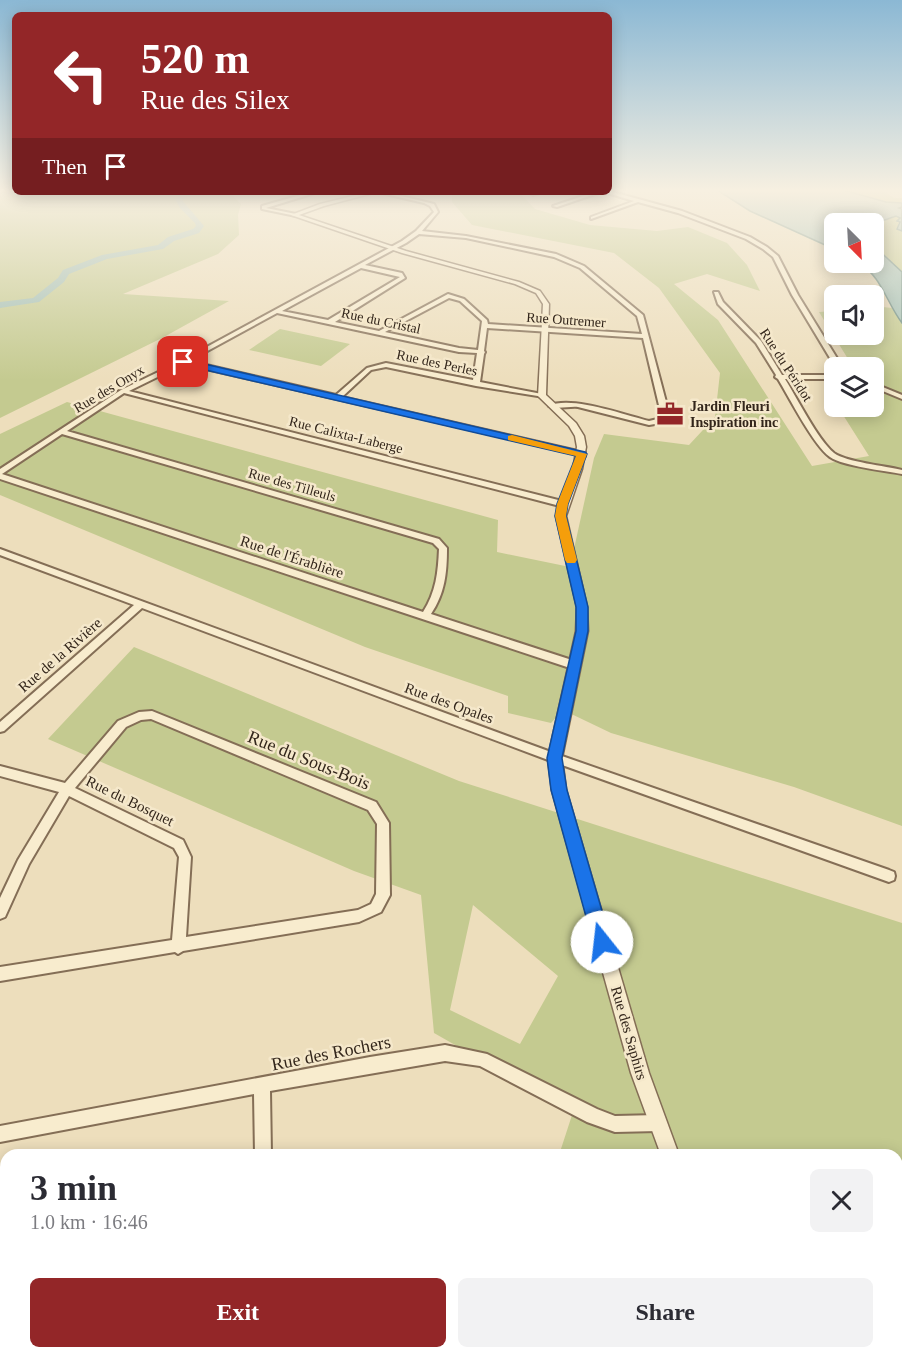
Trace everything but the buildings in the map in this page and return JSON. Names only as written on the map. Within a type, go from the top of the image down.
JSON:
[{"type":"street","name":"Rue des Onyx","points":[[0,474],[123,392],[383,253]]},
{"type":"street","points":[[183,362],[582,454],[584,448],[572,423],[542,396],[546,304],[538,292],[530,287],[412,253]]},
{"type":"street","points":[[537,253],[574,262],[640,315],[666,417],[664,420],[649,423],[578,405],[553,406]]},
{"type":"street","points":[[772,253],[833,357]]},
{"type":"street","points":[[330,322],[404,277],[400,274],[361,266]]},
{"type":"street","name":"Rue du Péridot","points":[[716,292],[720,303],[759,342],[778,377],[818,439],[832,455],[844,460],[902,472]]},
{"type":"street","points":[[380,333],[448,296],[462,300],[482,316],[486,326],[476,384]]},
{"type":"street","name":"Rue du Cristal","points":[[276,311],[459,350],[482,352]]},
{"type":"street","name":"Rue Outremer","points":[[486,326],[645,336]]},
{"type":"street","name":"Rue des Perles","points":[[338,397],[369,369],[379,365],[542,396]]},
{"type":"street","points":[[778,377],[824,377]]},
{"type":"street","points":[[884,390],[902,397]]},
{"type":"street","name":"Rue Calixta-Laberge","points":[[123,392],[563,504]]},
{"type":"street","name":"Rue des Tilleuls","points":[[62,432],[436,541],[443,548],[438,598],[424,616]]},
{"type":"street","name":"Rue des Saphirs","points":[[582,454],[563,504],[561,516],[582,607],[582,631],[555,758],[562,801],[640,1073],[668,1149]]},
{"type":"street","name":"Rue de l'Érablière","points":[[0,474],[574,665]]},
{"type":"street","name":"Rue des Opales","points":[[0,552],[555,758],[889,876]]},
{"type":"street","name":"Rue de la Rivière","points":[[0,728],[140,605]]},
{"type":"street","name":"Rue du Sous-Bois","points":[[0,913],[24,860],[67,789],[122,724],[139,716],[152,715],[372,806],[383,823],[383,895],[376,908],[359,915],[178,947],[0,974]]},
{"type":"street","name":"Rue du Bosquet","points":[[0,771],[67,789],[179,844],[185,857],[178,947]]},
{"type":"street","name":"Rue des Rochers","points":[[0,1134],[445,1053],[482,1059],[593,1116],[615,1124],[658,1124]]},
{"type":"street","points":[[262,1085],[263,1149]]},
{"type":"green space","points":[[0,253],[219,253],[123,294],[229,301],[162,338],[0,418]]},
{"type":"green space","points":[[615,253],[736,253],[747,265],[760,291],[707,274],[674,284],[718,320],[812,466],[869,456],[844,417],[884,417],[884,357],[847,357],[839,345],[884,345],[884,307],[892,308],[902,323],[902,826],[794,787],[611,733],[563,710],[551,723],[508,713],[508,696],[365,647],[0,495],[0,434],[67,402],[498,520],[497,552],[570,567],[594,458],[604,434],[689,445],[715,417],[720,373],[659,288]]},
{"type":"green space","points":[[884,253],[902,253],[902,272]]},
{"type":"green space","points":[[280,329],[350,344],[321,366],[249,350]]},
{"type":"green space","points":[[134,647],[459,781],[902,923],[902,1149],[561,1149],[573,1112],[434,1033],[421,895],[354,871],[48,739]],"holes":[[[473,905],[558,976],[520,1044],[450,1010]]]},
{"type":"water","points":[[884,255],[902,272],[902,323],[884,293],[884,285],[879,285],[871,273],[884,273]]},
{"type":"waterway","points":[[0,305],[36,300],[61,280],[66,272],[105,257],[125,253]]},
{"type":"slow traffic","points":[[512,438],[582,454],[563,504],[561,516],[571,560]]},
{"type":"place","name":"Jardin Fleuri Inspiration inc","points":[[670,414]]},
{"type":"route","points":[[183,362],[582,454],[563,504],[561,516],[582,607],[582,631],[564,706],[555,758],[559,790],[602,942]]}]
